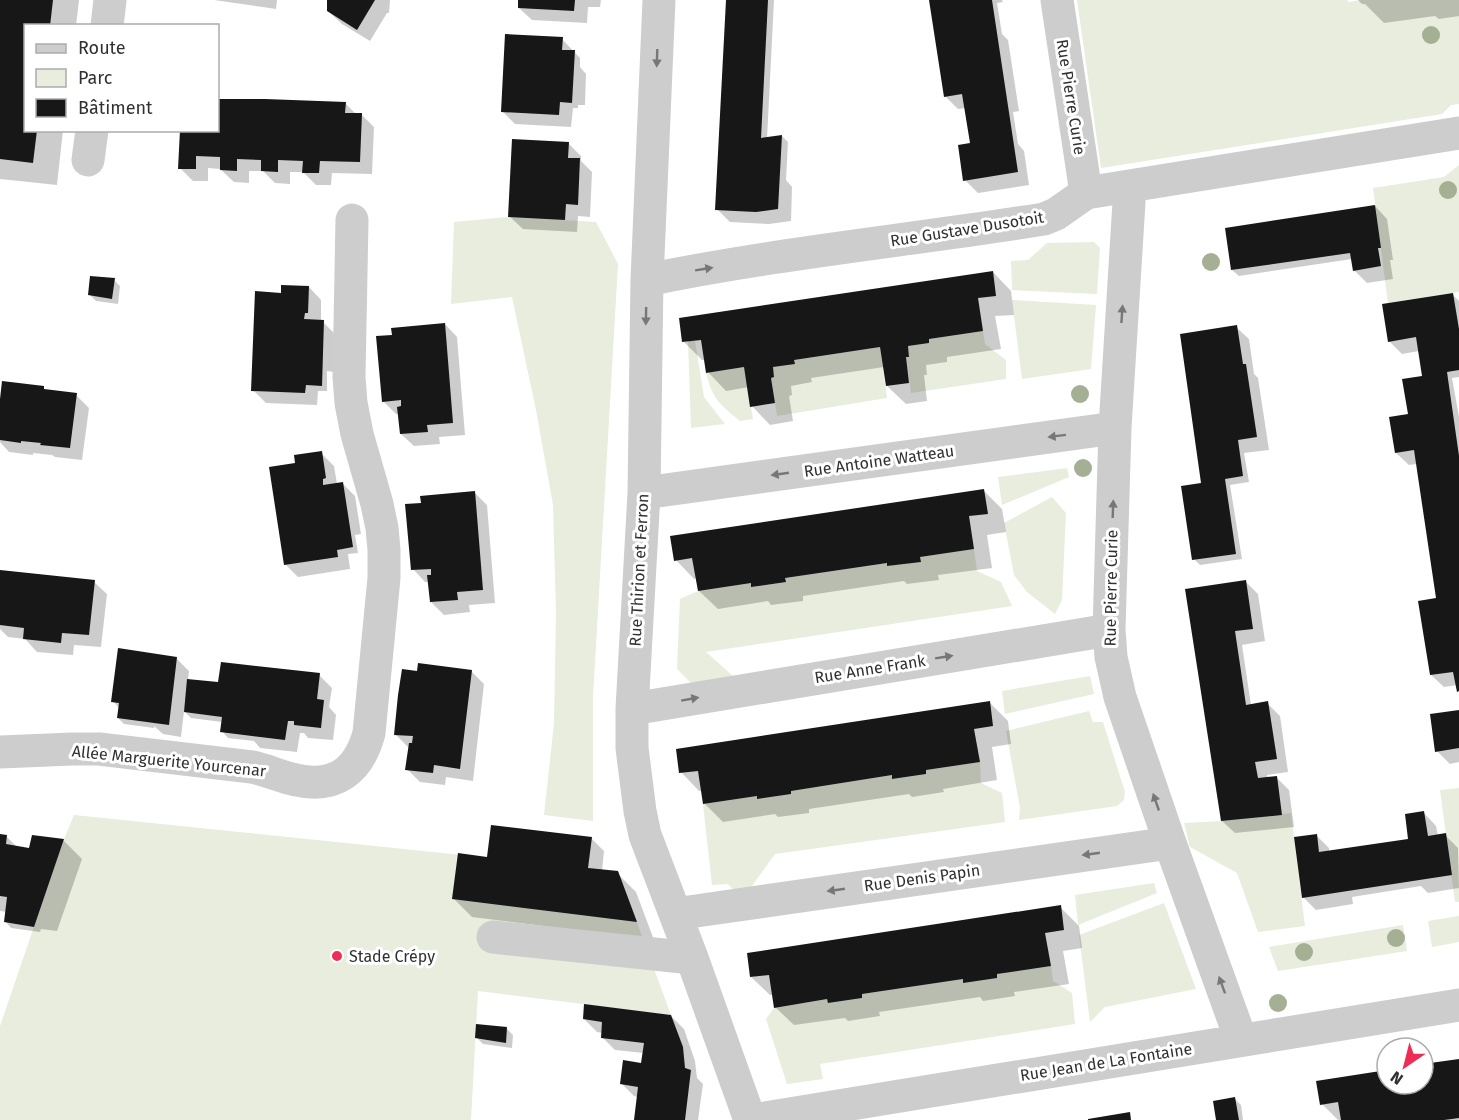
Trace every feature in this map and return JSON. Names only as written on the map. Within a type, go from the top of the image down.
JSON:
[{"type":"street","points":[[107,24],[110,0]]},
{"type":"street","name":"Rue Thirion et Ferron","points":[[659,0],[647,280],[644,493],[632,709],[632,748],[645,835],[751,1120]]},
{"type":"street","name":"Rue Pierre Curie","points":[[1057,0],[1086,193]]},
{"type":"street","name":"Rue Gustave Dusotoit","points":[[647,280],[757,260],[1044,219],[1056,214],[1086,193],[1459,133]]},
{"type":"street","name":"Rue Pierre Curie","points":[[1130,186],[1115,428],[1109,630],[1111,657],[1120,697],[1170,843],[1242,1040]]},
{"type":"street","name":"Allée Marguerite Yourcenar","points":[[0,752],[55,749],[99,750],[252,766],[310,782],[334,779],[356,763],[369,733],[384,578],[384,550],[377,504],[351,404],[349,377],[352,220]]},
{"type":"street","name":"Rue Antoine Watteau","points":[[644,493],[1115,428]]},
{"type":"street","name":"Rue Anne Frank","points":[[632,709],[1109,630]]},
{"type":"street","name":"Rue Denis Papin","points":[[675,914],[1170,843]]},
{"type":"street","points":[[493,937],[692,958]]},
{"type":"street","name":"Rue Jean de La Fontaine","points":[[751,1120],[1459,1005]]},
{"type":"green space","points":[[1077,0],[1347,0],[1349,2],[1459,0],[1459,104],[1451,105],[1442,114],[1101,168]]},
{"type":"green space","points":[[1459,165],[1459,292],[1388,303],[1373,188],[1444,177]]},
{"type":"green space","points":[[508,217],[596,222],[618,264],[593,697],[593,821],[544,815],[554,723],[556,613],[553,505],[512,297],[451,304],[454,222]]},
{"type":"green space","points":[[1094,242],[1100,248],[1097,294],[1012,290],[1011,261],[1028,260],[1047,243]]},
{"type":"green space","points":[[1012,300],[1096,305],[1091,369],[1022,379]]},
{"type":"green space","points":[[983,331],[985,344],[1006,360],[1006,379],[911,393],[906,357],[909,356],[908,346],[929,343],[929,339]]},
{"type":"green space","points":[[688,341],[695,341],[704,397],[725,424],[691,428]]},
{"type":"green space","points":[[880,347],[887,398],[777,416],[771,378],[774,376],[773,367],[794,364],[794,360]]},
{"type":"green space","points":[[744,367],[753,419],[740,421],[718,400],[711,389],[706,373]]},
{"type":"green space","points":[[1067,468],[1069,477],[1002,505],[998,477]]},
{"type":"green space","points":[[1052,497],[1066,513],[1062,600],[1055,614],[1027,592],[1014,575],[1004,523]]},
{"type":"green space","points":[[974,549],[977,571],[1001,582],[1012,606],[706,652],[734,677],[693,685],[677,669],[680,599],[698,591],[751,583],[752,587],[785,582],[785,578],[887,563],[887,566],[920,562],[920,557]]},
{"type":"green space","points":[[1090,676],[1094,694],[1005,714],[1002,691]]},
{"type":"green space","points":[[1089,711],[1093,722],[1103,722],[1125,792],[1124,800],[1117,806],[1019,820],[1020,808],[1006,731]]},
{"type":"green space","points":[[980,762],[981,783],[1002,793],[1005,822],[775,854],[749,890],[735,892],[728,884],[712,885],[703,804],[757,796],[758,799],[791,794],[791,791],[892,775],[893,779],[926,774],[926,770]]},
{"type":"green space","points":[[1459,788],[1459,902],[1455,902],[1440,790]]},
{"type":"green space","points":[[1291,813],[1305,926],[1258,932],[1237,873],[1190,847],[1184,823]]},
{"type":"green space","name":"Stade Crépy","points":[[74,815],[618,871],[671,1015],[478,991],[471,1120],[0,1120],[0,1026]]},
{"type":"green space","points":[[1154,883],[1157,893],[1078,925],[1075,895]]},
{"type":"green space","points":[[1164,903],[1196,989],[1105,1007],[1090,1022],[1079,935]]},
{"type":"green space","points":[[1459,916],[1459,942],[1432,947],[1428,921]]},
{"type":"green space","points":[[1403,925],[1407,951],[1278,971],[1269,947]]},
{"type":"green space","points":[[1051,966],[1053,981],[1072,993],[1075,1024],[820,1064],[823,1079],[787,1084],[766,1019],[774,1008],[827,999],[829,1003],[862,998],[862,994],[963,979],[963,982],[997,978],[997,974]]},
{"type":"building","points":[[0,0],[53,0],[50,24],[24,24],[24,132],[37,132],[33,163],[0,159]]},
{"type":"building","points":[[327,0],[375,0],[357,30],[327,11]]},
{"type":"building","points":[[518,0],[575,0],[574,11],[518,8]]},
{"type":"building","points":[[726,0],[768,0],[761,138],[782,135],[778,209],[756,212],[715,210]]},
{"type":"building","points":[[929,0],[992,0],[1018,172],[963,181],[958,145],[970,143],[962,94],[944,97]]},
{"type":"building","points":[[505,34],[563,37],[562,50],[575,50],[572,103],[560,102],[559,115],[501,112]]},
{"type":"building","points":[[219,99],[346,102],[345,113],[362,113],[360,162],[320,161],[319,173],[302,173],[303,161],[278,160],[278,172],[261,171],[261,160],[237,159],[237,171],[220,170],[220,157],[196,156],[196,169],[178,169],[180,132],[219,132]]},
{"type":"building","points":[[512,139],[569,142],[568,158],[580,158],[578,205],[566,204],[565,220],[508,217]]},
{"type":"building","points":[[1375,205],[1381,266],[1353,271],[1350,253],[1231,270],[1225,228]]},
{"type":"building","points":[[993,271],[996,296],[978,298],[983,331],[929,339],[929,343],[908,346],[909,357],[906,357],[909,383],[886,386],[880,347],[794,360],[795,364],[773,367],[774,377],[771,378],[775,403],[750,407],[744,367],[706,373],[701,340],[682,342],[679,318]]},
{"type":"building","points":[[90,276],[115,278],[112,299],[88,295]]},
{"type":"building","points":[[281,285],[309,286],[308,313],[305,313],[304,319],[324,320],[322,386],[306,385],[305,393],[251,391],[255,291],[281,293]]},
{"type":"building","points":[[1453,293],[1459,329],[1459,370],[1447,372],[1459,456],[1459,691],[1457,692],[1453,672],[1430,675],[1418,601],[1436,598],[1414,450],[1395,453],[1389,417],[1408,414],[1402,379],[1422,376],[1416,337],[1388,342],[1382,304]]},
{"type":"building","points":[[445,323],[453,423],[427,425],[428,432],[400,434],[397,407],[401,406],[401,400],[382,402],[376,336],[392,335],[391,328]]},
{"type":"building","points":[[1237,325],[1243,364],[1246,364],[1257,437],[1238,440],[1243,476],[1225,479],[1236,554],[1192,560],[1181,486],[1201,483],[1180,334]]},
{"type":"building","points":[[2,381],[77,393],[70,448],[0,440]]},
{"type":"building","points":[[322,451],[326,478],[323,479],[323,485],[343,482],[353,547],[337,550],[338,557],[284,565],[269,467],[295,463],[294,455]]},
{"type":"building","points":[[984,489],[988,514],[969,516],[974,549],[920,557],[921,562],[887,566],[887,563],[785,578],[786,582],[751,587],[751,583],[698,591],[692,558],[674,561],[670,536]]},
{"type":"building","points":[[475,491],[483,590],[457,592],[458,600],[430,602],[427,575],[431,575],[431,569],[411,570],[405,504],[421,503],[420,496]]},
{"type":"building","points":[[0,570],[95,580],[89,635],[62,633],[61,643],[23,639],[24,628],[0,625]]},
{"type":"building","points":[[1246,580],[1253,629],[1235,631],[1246,705],[1268,701],[1277,759],[1255,762],[1258,778],[1277,776],[1282,815],[1221,821],[1185,589]]},
{"type":"building","points":[[118,648],[177,657],[169,725],[117,718],[119,703],[111,702]]},
{"type":"building","points":[[221,662],[320,673],[317,699],[324,700],[321,728],[294,725],[294,721],[288,721],[285,740],[220,732],[222,717],[184,712],[187,679],[218,682]]},
{"type":"building","points":[[418,663],[472,670],[460,769],[434,765],[433,773],[405,770],[409,743],[412,743],[413,736],[394,735],[398,695],[402,669],[417,671]]},
{"type":"building","points":[[990,701],[993,726],[974,729],[980,762],[926,770],[926,774],[892,779],[892,775],[791,791],[791,794],[757,799],[757,796],[703,804],[698,771],[679,773],[676,749]]},
{"type":"building","points":[[1459,710],[1459,748],[1435,752],[1430,714]]},
{"type":"building","points":[[1424,811],[1428,836],[1446,833],[1452,875],[1302,898],[1294,837],[1317,834],[1319,852],[1408,839],[1405,814]]},
{"type":"building","points":[[491,825],[592,837],[588,868],[618,871],[637,922],[452,899],[458,853],[487,857]]},
{"type":"building","points":[[0,834],[7,835],[6,844],[29,848],[32,835],[64,839],[34,927],[4,922],[7,897],[0,896]]},
{"type":"building","points":[[1061,905],[1064,930],[1045,933],[1051,966],[997,974],[997,978],[963,983],[963,979],[862,994],[862,998],[828,1003],[827,999],[774,1008],[769,975],[750,977],[747,953]]},
{"type":"building","points":[[584,1004],[671,1015],[683,1047],[685,1068],[691,1070],[685,1120],[634,1120],[638,1087],[620,1084],[623,1060],[641,1063],[644,1043],[601,1038],[602,1022],[583,1019]]},
{"type":"building","points":[[476,1024],[507,1027],[506,1043],[475,1038]]},
{"type":"building","points":[[1459,1059],[1459,1118],[1341,1120],[1338,1102],[1320,1105],[1316,1081],[1375,1072],[1375,1096],[1435,1096],[1435,1062]]},
{"type":"building","points":[[1235,1097],[1239,1120],[1216,1120],[1213,1101]]},
{"type":"building","points":[[1130,1112],[1131,1120],[1088,1120],[1088,1119]]},
{"type":"place","name":"Stade Crépy","points":[[337,956]]}]
